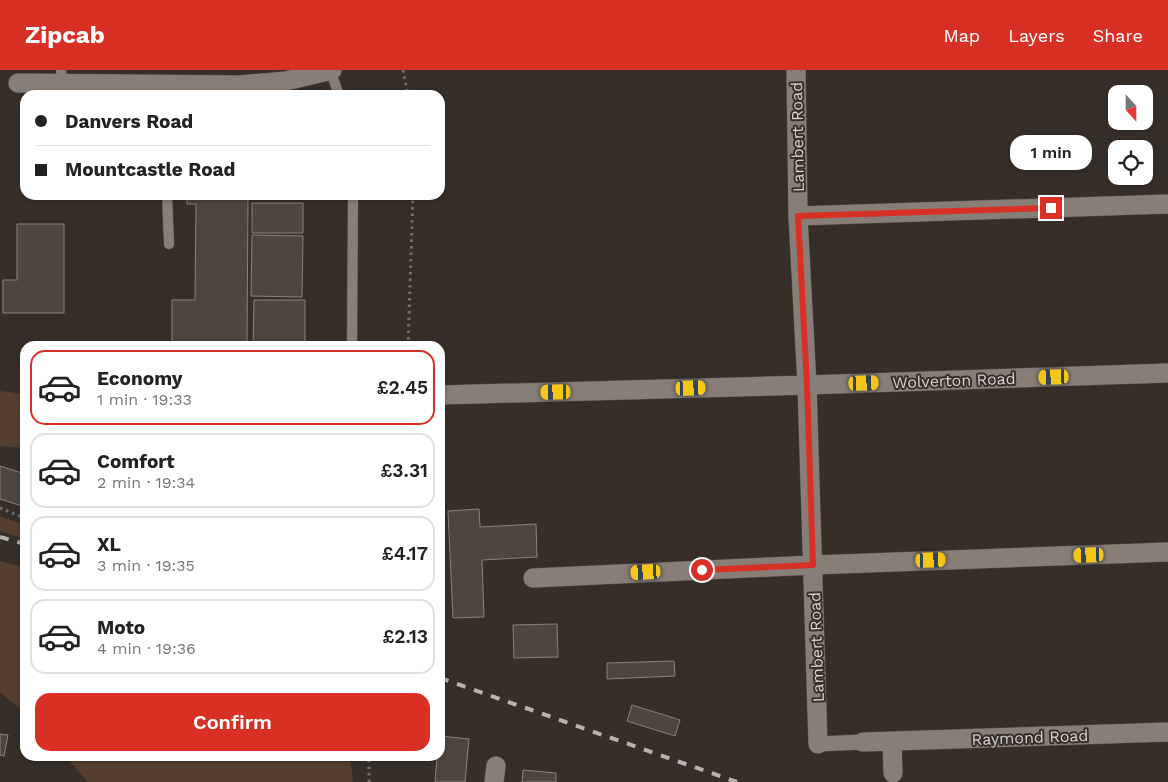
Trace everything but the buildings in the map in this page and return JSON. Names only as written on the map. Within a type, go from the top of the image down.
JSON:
[{"type":"street","points":[[18,83],[62,77],[163,90],[286,81],[331,70]]},
{"type":"street","name":"Lambert Road","points":[[796,70],[798,216],[807,385],[818,744]]},
{"type":"street","points":[[798,216],[1168,204]]},
{"type":"street","name":"Wolverton Road","points":[[445,395],[1168,373]]},
{"type":"street","points":[[533,578],[813,565],[1168,552]]},
{"type":"street","name":"Raymond Road","points":[[818,744],[1168,732]]},
{"type":"street","points":[[892,741],[892,773]]},
{"type":"lane","points":[[331,70],[337,90]]},
{"type":"lane","points":[[167,200],[169,244]]},
{"type":"lane","points":[[352,341],[353,200]]},
{"type":"path","points":[[403,70],[407,90]]},
{"type":"path","points":[[408,341],[412,200]]},
{"type":"path","points":[[0,508],[20,516]]},
{"type":"path","points":[[369,761],[369,782]]},
{"type":"shaded area","points":[[0,391],[20,393],[20,448],[0,446]]},
{"type":"shaded area","points":[[0,516],[20,523],[20,537],[0,531]]},
{"type":"shaded area","points":[[0,561],[20,567],[20,709],[0,692]]},
{"type":"shaded area","points":[[69,761],[351,761],[353,782],[88,782]]},
{"type":"railway","points":[[0,537],[20,543]]},
{"type":"railway","points":[[445,680],[737,782]]},
{"type":"route","points":[[702,570],[813,565],[807,385],[798,216],[1051,208]]}]
